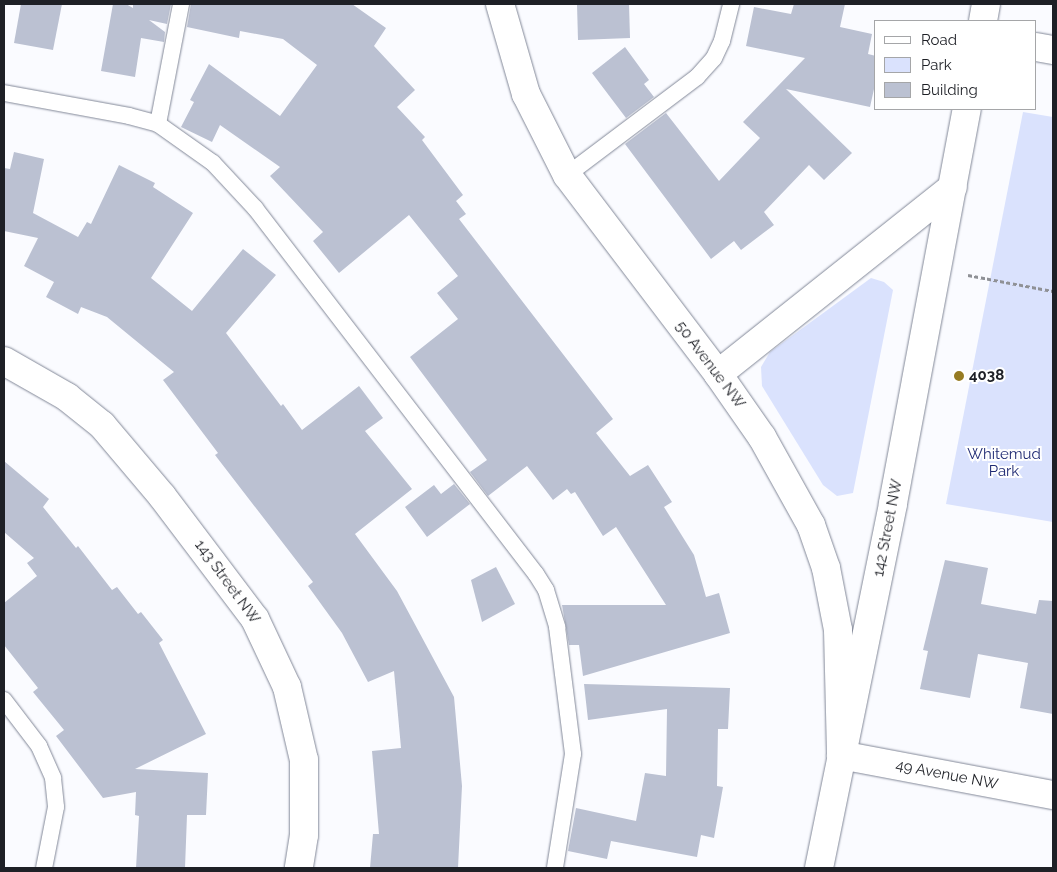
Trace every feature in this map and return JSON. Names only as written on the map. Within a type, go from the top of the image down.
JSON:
[{"type":"street","name":"50 Avenue NW","points":[[500,4],[526,94],[567,175],[718,374],[788,481],[811,525],[826,568],[838,630],[841,755]]},
{"type":"street","points":[[983,20],[986,4]]},
{"type":"street","points":[[1037,47],[1053,50]]},
{"type":"street","name":"142 Street NW","points":[[819,868],[967,110]]},
{"type":"street","points":[[718,374],[953,187]]},
{"type":"street","name":"143 Street NW","points":[[4,361],[67,397],[102,425],[162,496],[234,587],[272,652],[287,687],[304,760],[305,816],[299,868]]},
{"type":"street","name":"49 Avenue NW","points":[[841,755],[1053,795]]},
{"type":"lane","points":[[158,124],[181,4]]},
{"type":"lane","points":[[567,175],[697,77],[714,58],[722,40],[731,4]]},
{"type":"lane","points":[[4,93],[158,124],[189,144],[237,185],[546,590],[561,650],[573,754],[555,868]]},
{"type":"lane","points":[[4,700],[39,746],[53,778],[56,807],[44,868]]},
{"type":"path","points":[[937,270],[1053,291]]},
{"type":"green space","name":"Whitemud Park","points":[[1023,112],[1053,117],[1053,522],[946,504]]},
{"type":"green space","points":[[871,278],[884,282],[893,290],[853,493],[837,496],[823,485],[762,386],[761,367],[770,352]]},
{"type":"building","points":[[21,4],[62,4],[53,50],[14,43]]},
{"type":"building","points":[[113,4],[126,4],[133,8],[133,4],[171,4],[167,24],[149,20],[165,32],[164,42],[141,38],[135,77],[101,71]]},
{"type":"building","points":[[191,4],[352,4],[386,28],[374,46],[415,90],[397,107],[425,137],[422,140],[463,195],[456,201],[466,214],[459,219],[613,419],[596,433],[630,476],[648,465],[672,502],[664,507],[694,555],[706,597],[719,593],[730,633],[583,676],[579,645],[569,645],[562,605],[666,605],[616,527],[603,536],[575,492],[571,494],[567,489],[553,500],[527,466],[488,496],[470,472],[487,460],[410,357],[458,319],[437,293],[458,276],[409,215],[339,273],[313,241],[323,232],[270,176],[280,167],[220,125],[212,142],[181,127],[194,102],[190,100],[209,64],[280,116],[317,65],[283,39],[240,31],[239,38],[187,27]]},
{"type":"building","points":[[577,4],[629,4],[630,38],[578,40]]},
{"type":"building","points":[[794,4],[845,4],[840,27],[872,34],[868,54],[874,56],[874,89],[870,107],[786,89],[852,153],[824,180],[809,165],[764,212],[774,225],[741,250],[734,241],[711,259],[625,144],[666,113],[719,181],[760,138],[743,122],[805,58],[746,46],[754,7],[791,14]]},
{"type":"building","points":[[625,47],[649,80],[644,84],[654,97],[626,118],[592,73]]},
{"type":"building","points":[[14,152],[44,159],[33,213],[78,237],[87,222],[91,224],[119,165],[155,183],[153,187],[193,213],[151,278],[192,311],[243,249],[276,275],[226,333],[281,406],[283,404],[302,430],[359,386],[383,418],[365,431],[412,489],[355,534],[397,591],[454,697],[462,786],[458,868],[370,868],[373,834],[379,834],[372,751],[401,748],[394,671],[368,682],[342,633],[308,586],[313,582],[215,455],[218,453],[163,380],[174,372],[107,317],[81,307],[78,314],[46,297],[54,282],[24,266],[38,238],[4,231],[4,168],[10,169]]},
{"type":"building","points":[[4,461],[49,499],[43,507],[76,548],[78,546],[112,590],[117,587],[138,614],[141,612],[163,640],[159,643],[206,734],[135,769],[208,773],[206,815],[187,815],[185,868],[136,868],[139,816],[135,815],[136,792],[103,798],[56,736],[64,730],[33,692],[38,688],[4,645],[4,603],[37,576],[27,563],[34,558],[4,532]]},
{"type":"building","points":[[454,484],[470,504],[427,537],[405,507],[434,485],[441,494]]},
{"type":"building","points":[[945,560],[988,568],[981,604],[1036,614],[1039,600],[1053,601],[1053,714],[1020,708],[1028,663],[978,654],[970,698],[920,689],[928,651],[923,650]]},
{"type":"building","points":[[496,567],[515,604],[482,622],[471,580]]},
{"type":"building","points":[[584,684],[730,688],[728,729],[718,729],[717,786],[723,787],[714,838],[701,835],[697,857],[611,841],[607,859],[568,851],[576,808],[636,821],[645,773],[666,776],[667,709],[588,720]]},
{"type":"place","name":"4038","points":[[959,376]]}]
